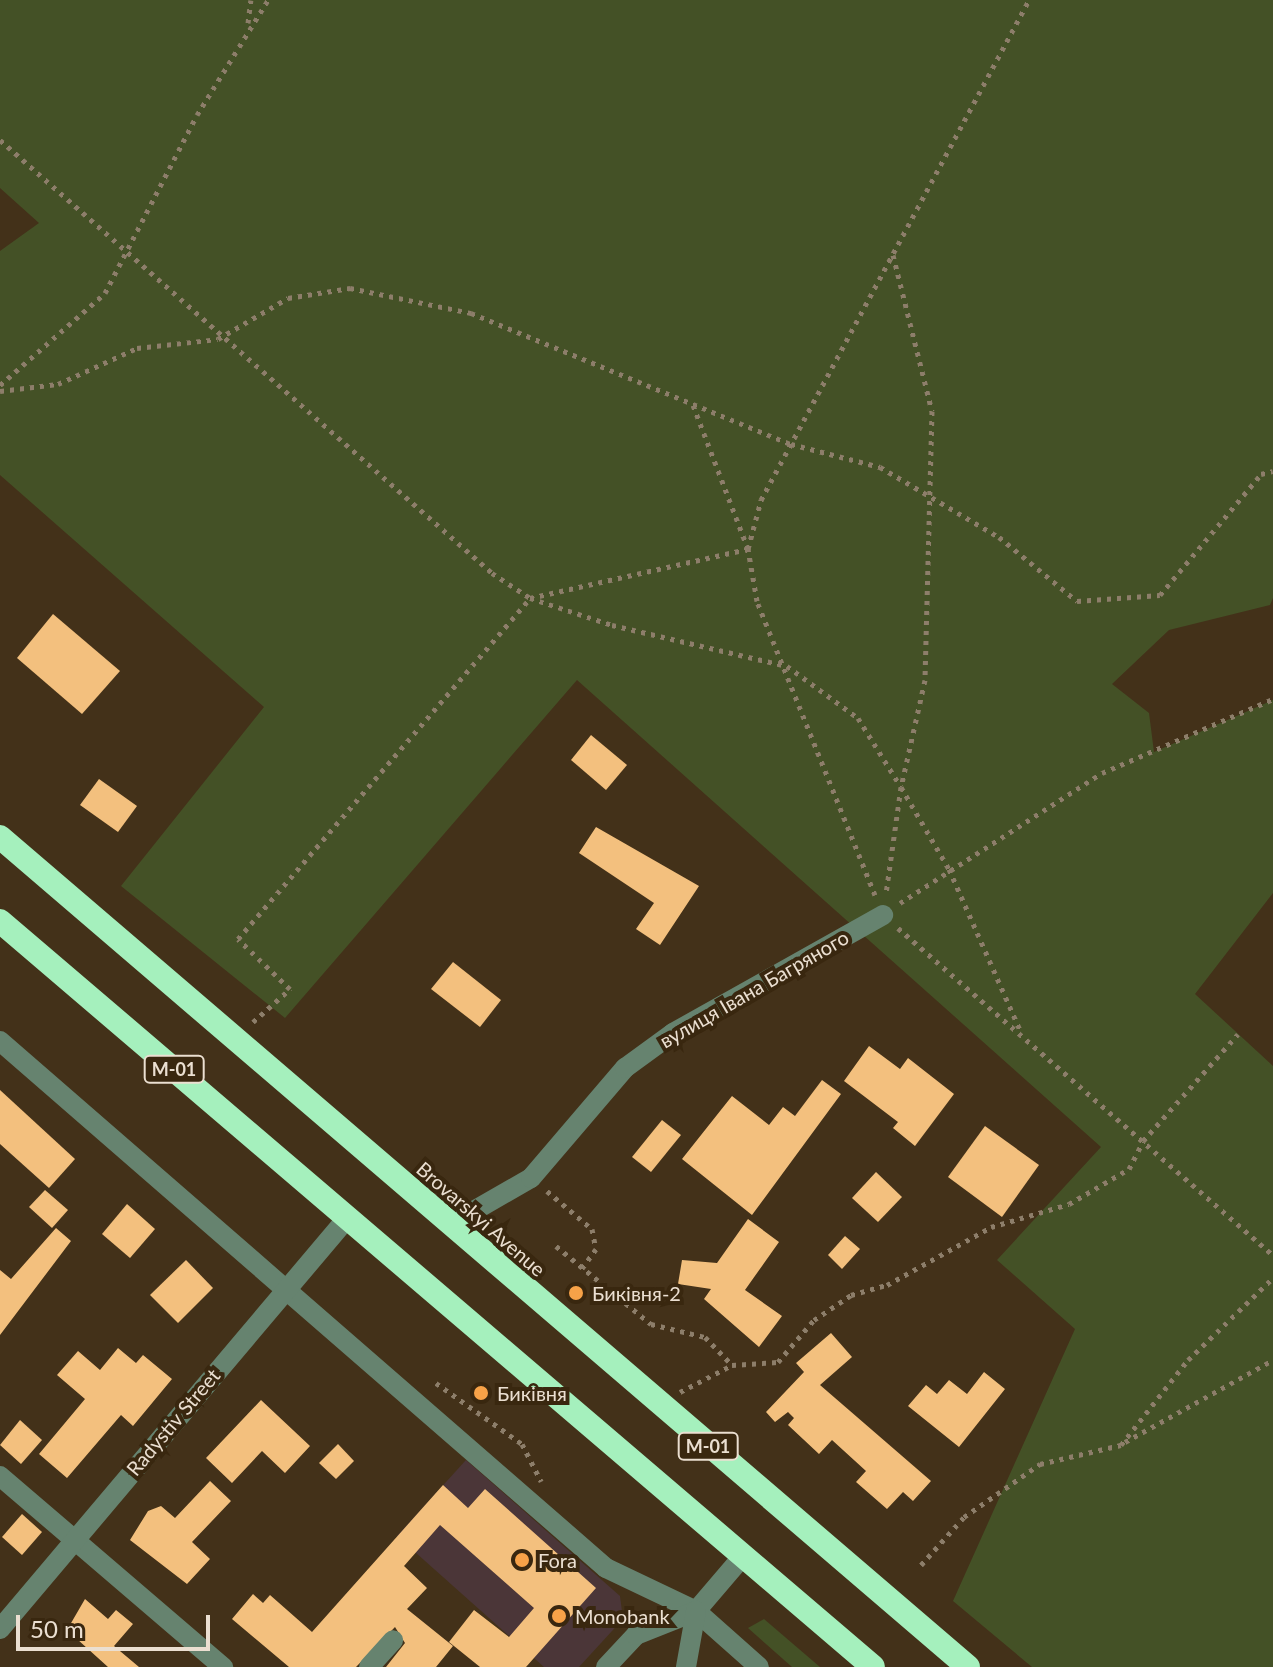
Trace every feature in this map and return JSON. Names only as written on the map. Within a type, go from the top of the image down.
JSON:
[{"type":"highway","name":"Brovarskyi Avenue","points":[[0,837],[968,1667]]},
{"type":"highway","name":"М-01","points":[[0,921],[873,1667]]},
{"type":"street","name":"вулиця Івана Багряного","points":[[451,1224],[531,1178],[625,1068],[673,1033],[883,915]]},
{"type":"street","points":[[0,1041],[606,1568],[696,1611],[759,1667]]},
{"type":"street","name":"Radystiv Street","points":[[0,1629],[348,1217]]},
{"type":"street","points":[[0,1476],[223,1667]]},
{"type":"street","points":[[606,1667],[636,1635],[696,1611],[743,1556]]},
{"type":"street","points":[[686,1667],[696,1611]]},
{"type":"street","points":[[369,1667],[393,1640]]},
{"type":"path","points":[[247,25],[251,0]]},
{"type":"path","points":[[0,385],[105,293],[127,257],[247,25],[268,0]]},
{"type":"path","points":[[748,549],[761,500],[1029,0]]},
{"type":"path","points":[[0,140],[218,339],[530,598],[787,666],[858,718],[949,869],[1022,1034]]},
{"type":"path","points":[[883,915],[901,787],[925,680],[932,501],[932,411],[893,254]]},
{"type":"path","points":[[0,391],[58,384],[137,348],[218,339],[288,298],[350,288],[471,313],[791,444],[880,467],[932,501],[999,537],[1077,601],[1160,595],[1261,474],[1273,471]]},
{"type":"path","points":[[692,404],[748,549],[757,601],[787,666],[883,915],[1273,1255]]},
{"type":"path","points":[[234,1038],[290,989],[238,939],[530,598],[748,549]]},
{"type":"path","points":[[883,915],[949,869],[1102,773],[1273,699]]},
{"type":"path","points":[[658,1403],[732,1365],[778,1362],[814,1320],[851,1295],[887,1285],[991,1227],[1069,1204],[1129,1169],[1143,1141],[1238,1034]]},
{"type":"path","points":[[531,1178],[592,1229],[596,1249],[582,1268]]},
{"type":"path","points":[[556,1246],[651,1324],[705,1337],[732,1365]]},
{"type":"path","points":[[1121,1445],[1188,1360],[1273,1278]]},
{"type":"path","points":[[921,1565],[964,1517],[1040,1464],[1121,1445],[1273,1360]]},
{"type":"path","points":[[436,1383],[522,1444],[542,1475],[538,1509]]},
{"type":"shaded area","points":[[466,1460],[620,1596],[623,1619],[579,1667],[544,1667],[397,1536]]},
{"type":"green space","points":[[0,0],[1273,0],[1273,598],[1270,605],[1169,630],[1112,684],[1149,713],[1154,752],[1273,700],[1273,893],[1195,994],[1273,1066],[1273,1667],[1032,1667],[953,1601],[1075,1329],[997,1260],[1101,1147],[577,680],[285,1018],[121,886],[264,707],[0,475],[0,251],[39,223],[0,188]]},
{"type":"green space","points":[[764,1619],[820,1667],[792,1667],[748,1628]]},
{"type":"building","points":[[53,614],[120,671],[82,714],[17,658]]},
{"type":"building","points":[[591,735],[627,765],[606,790],[571,760]]},
{"type":"building","points":[[99,779],[137,806],[118,832],[80,805]]},
{"type":"building","points":[[596,827],[699,886],[660,945],[636,929],[654,903],[579,853]]},
{"type":"building","points":[[453,962],[501,1000],[480,1027],[431,989]]},
{"type":"building","points":[[869,1046],[900,1069],[908,1058],[954,1094],[915,1146],[893,1128],[898,1122],[844,1081]]},
{"type":"building","points":[[822,1080],[841,1094],[752,1215],[682,1159],[732,1096],[769,1125],[783,1107],[795,1116]]},
{"type":"building","points":[[0,1090],[75,1159],[49,1188],[0,1144]]},
{"type":"building","points":[[662,1120],[681,1135],[651,1172],[632,1157]]},
{"type":"building","points":[[985,1126],[1039,1165],[1002,1217],[948,1177]]},
{"type":"building","points":[[876,1172],[902,1197],[878,1222],[852,1198]]},
{"type":"building","points":[[45,1190],[68,1210],[52,1228],[29,1207]]},
{"type":"building","points":[[127,1204],[155,1229],[130,1258],[102,1234]]},
{"type":"building","points":[[748,1219],[779,1242],[745,1290],[782,1316],[759,1347],[704,1299],[711,1289],[678,1284],[682,1260],[717,1263]]},
{"type":"building","points":[[56,1228],[71,1241],[0,1335],[0,1270],[11,1279]]},
{"type":"building","points":[[845,1236],[860,1249],[842,1269],[828,1255]]},
{"type":"building","points":[[186,1260],[213,1288],[178,1323],[150,1295]]},
{"type":"building","points":[[831,1333],[852,1357],[820,1385],[931,1481],[913,1501],[903,1492],[887,1509],[856,1482],[866,1471],[832,1440],[819,1454],[788,1425],[794,1418],[788,1412],[775,1422],[766,1412],[804,1372],[796,1363]]},
{"type":"building","points":[[118,1348],[136,1363],[143,1355],[172,1379],[133,1426],[121,1415],[67,1478],[39,1454],[85,1399],[57,1375],[78,1351],[100,1370]]},
{"type":"building","points":[[984,1372],[1005,1389],[959,1447],[908,1406],[926,1385],[937,1394],[949,1380],[967,1394]]},
{"type":"building","points":[[261,1400],[310,1446],[285,1473],[262,1451],[232,1483],[206,1458]]},
{"type":"building","points":[[20,1420],[42,1440],[21,1464],[0,1445]]},
{"type":"building","points":[[338,1444],[354,1461],[336,1479],[319,1463]]},
{"type":"building","points":[[210,1481],[231,1501],[192,1542],[210,1559],[187,1584],[130,1540],[148,1511],[161,1506],[175,1518]]},
{"type":"building","points":[[443,1485],[468,1508],[485,1489],[596,1588],[526,1667],[480,1667],[449,1642],[474,1610],[509,1637],[534,1608],[440,1525],[404,1566],[427,1588],[407,1609],[453,1646],[436,1667],[386,1667],[405,1643],[395,1627],[356,1667],[289,1667],[232,1619],[253,1594],[263,1603],[270,1595],[312,1632]]},
{"type":"building","points":[[22,1514],[42,1532],[22,1555],[2,1537]]},
{"type":"building","points":[[85,1599],[108,1619],[116,1610],[133,1624],[114,1646],[139,1667],[108,1667],[67,1630]]},
{"type":"place","name":"Бикiвня-2","points":[[576,1293]]},
{"type":"place","name":"Бикiвня","points":[[481,1393]]},
{"type":"place","name":"Fora","points":[[522,1560]]},
{"type":"place","name":"Monobank","points":[[559,1616]]}]
